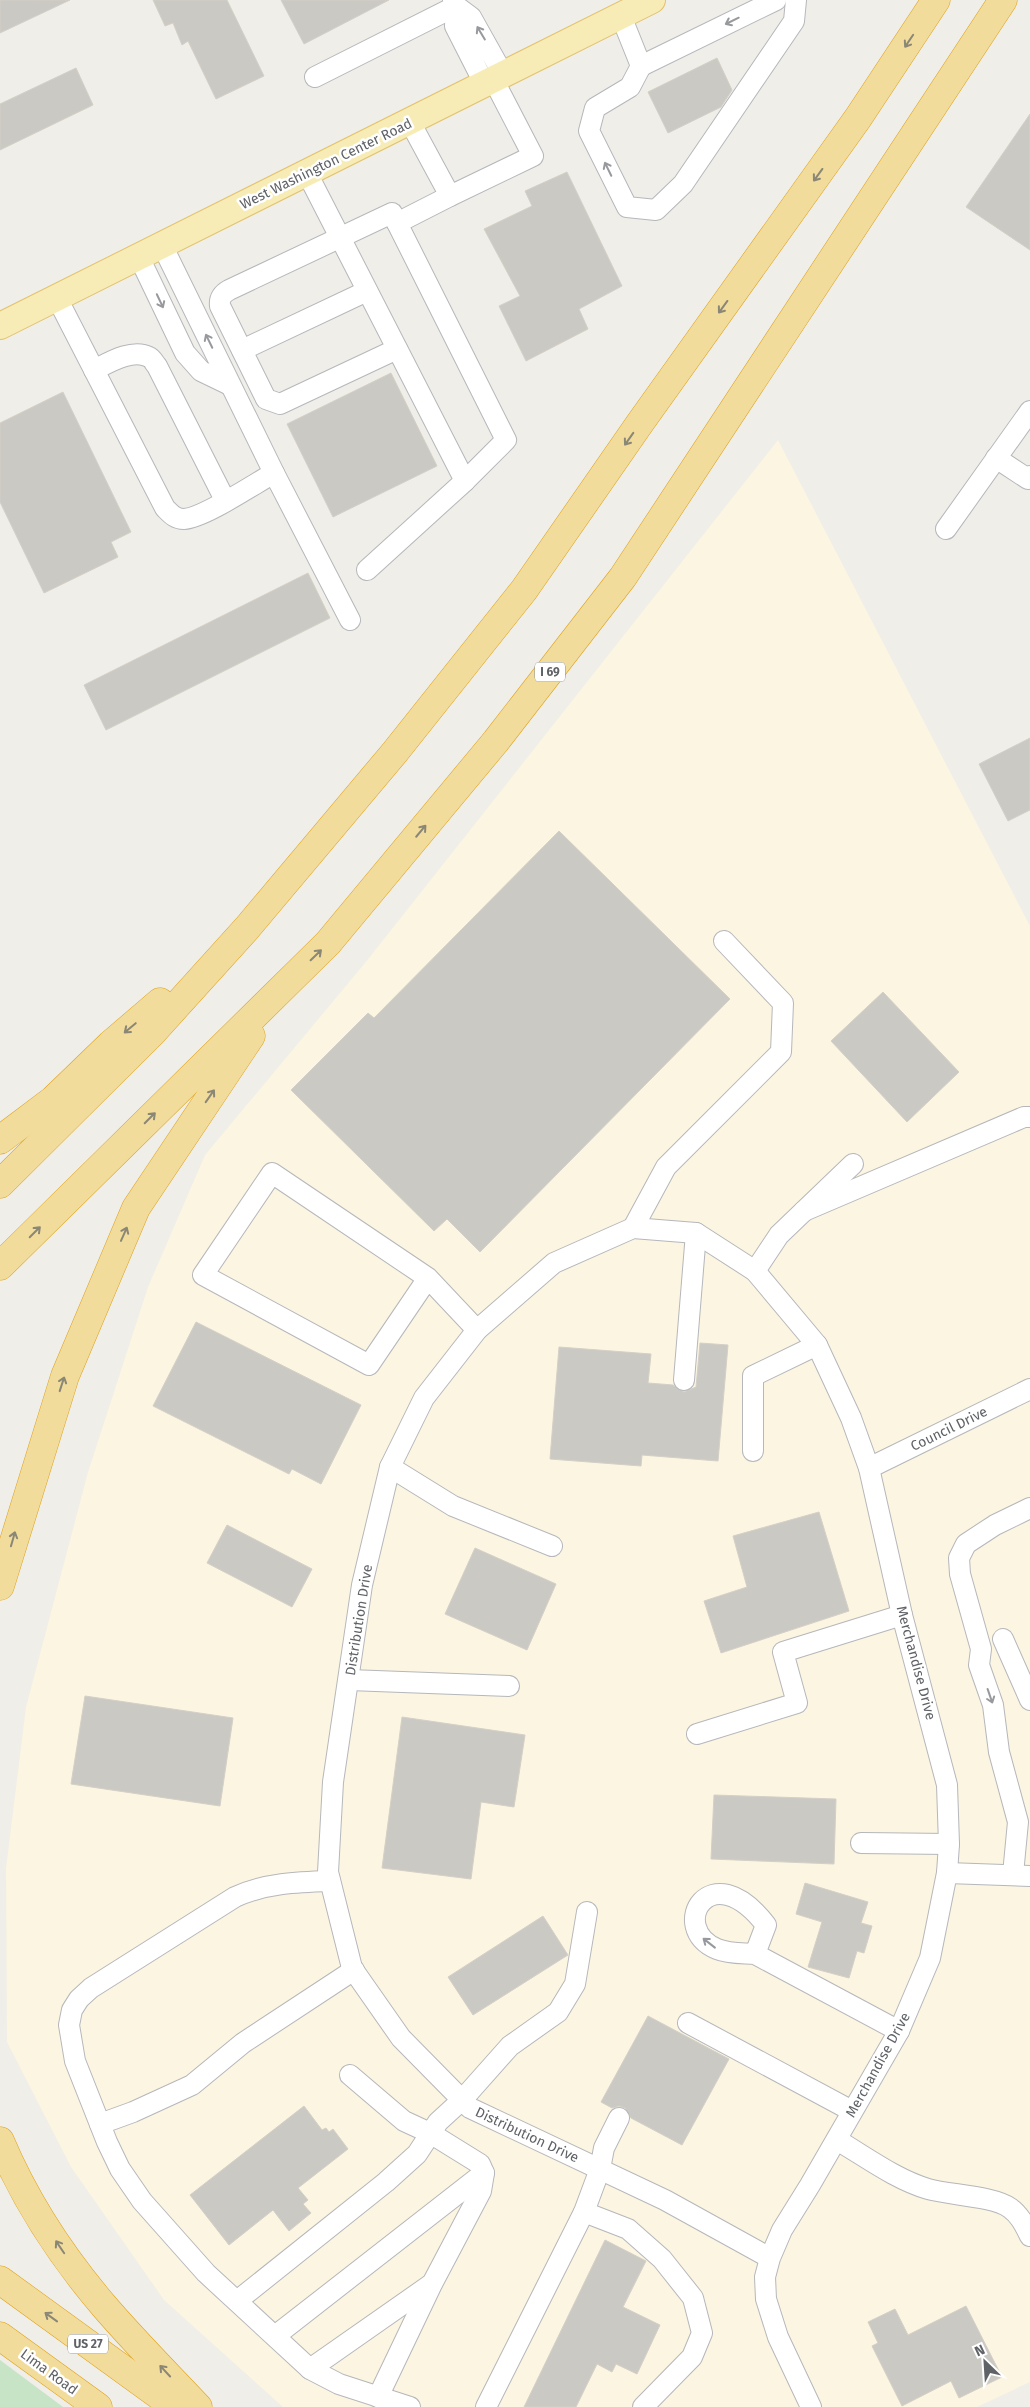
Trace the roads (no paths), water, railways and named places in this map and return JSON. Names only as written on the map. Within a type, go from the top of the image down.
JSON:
[{"type":"highway","points":[[0,1184],[152,1033],[247,928],[395,752],[524,590],[640,423],[858,118],[936,0]]},
{"type":"highway","name":"I 69","points":[[0,1266],[328,943],[496,741],[623,577],[1003,0]]},
{"type":"highway","points":[[0,1140],[53,1100],[111,1044],[247,928]]},
{"type":"highway","points":[[0,1586],[65,1376],[136,1208],[288,982]]},
{"type":"highway","points":[[0,2141],[9,2162],[61,2250],[103,2306],[198,2407]]},
{"type":"highway","name":"US 27","points":[[0,2280],[176,2407]]},
{"type":"highway","name":"Lima Road","points":[[0,2336],[98,2407]]},
{"type":"main road","name":"West Washington Center Road","points":[[0,326],[652,0]]},
{"type":"street","points":[[776,0],[641,66],[630,87],[594,108],[589,131],[627,207],[656,210],[683,184],[794,21],[796,0]]},
{"type":"street","points":[[315,77],[454,3],[455,26],[495,80],[533,156],[397,223]]},
{"type":"street","points":[[621,16],[641,66]]},
{"type":"street","points":[[410,122],[450,196]]},
{"type":"street","points":[[307,173],[465,481]]},
{"type":"street","points":[[367,570],[465,481],[506,440],[392,212],[222,294],[219,300],[220,306],[266,399],[280,404],[397,349]]},
{"type":"street","points":[[162,245],[274,473],[350,620]]},
{"type":"street","points":[[139,257],[185,353],[201,371],[230,385]]},
{"type":"street","points":[[242,350],[367,291]]},
{"type":"street","points":[[57,298],[166,508],[174,517],[185,519],[200,514],[274,473]]},
{"type":"street","points":[[94,370],[118,358],[136,354],[149,357],[157,366],[225,500]]},
{"type":"street","points":[[946,529],[1030,411]]},
{"type":"street","points":[[996,458],[1029,479]]},
{"type":"street","points":[[633,1228],[666,1167],[781,1052],[783,1003],[724,941]]},
{"type":"street","points":[[804,1211],[1024,1117],[1030,1117]]},
{"type":"street","points":[[755,1271],[780,1235],[853,1164]]},
{"type":"street","points":[[428,1278],[368,1366],[203,1275],[272,1173],[428,1278],[477,1330]]},
{"type":"street","name":"Distribution Drive","points":[[770,2258],[665,2200],[470,2108],[400,2038],[354,1970],[330,1881],[328,1872],[333,1782],[362,1586],[390,1467],[424,1398],[477,1330],[554,1263],[633,1228],[696,1233],[755,1271],[817,1345],[852,1418],[868,1468]]},
{"type":"street","points":[[684,1380],[696,1233]]},
{"type":"street","points":[[753,1451],[753,1376],[817,1345]]},
{"type":"street","name":"Council Drive","points":[[868,1468],[1030,1389]]},
{"type":"street","points":[[390,1467],[454,1506],[552,1546]]},
{"type":"street","name":"Merchandise Drive","points":[[811,2407],[778,2337],[766,2299],[766,2277],[770,2258],[782,2230],[837,2140],[899,2031],[930,1958],[947,1873],[949,1844],[947,1786],[902,1615],[868,1468]]},
{"type":"street","points":[[947,1873],[1022,1875],[1018,1822],[999,1752],[993,1705],[979,1665],[981,1649],[960,1574],[959,1558],[966,1544],[995,1525],[1030,1508]]},
{"type":"street","points":[[697,1734],[797,1703],[783,1652],[902,1615]]},
{"type":"street","points":[[1003,1639],[1030,1700]]},
{"type":"street","points":[[349,1680],[509,1686]]},
{"type":"street","points":[[861,1843],[949,1844]]},
{"type":"street","points":[[330,1881],[280,1884],[253,1889],[235,1897],[91,1988],[78,1999],[72,2010],[69,2025],[75,2061],[120,2169],[142,2201],[206,2273],[310,2368],[338,2384],[410,2407]]},
{"type":"street","points":[[755,1954],[766,1925],[755,1911],[729,1894],[710,1895],[699,1903],[694,1917],[698,1933],[707,1943],[718,1949],[755,1954],[899,2031]]},
{"type":"street","points":[[237,2301],[386,2182],[417,2154],[438,2122],[462,2100],[510,2046],[558,2012],[576,1984],[587,1912]]},
{"type":"street","points":[[100,2124],[133,2112],[192,2085],[243,2043],[354,1970]]},
{"type":"street","points":[[688,2023],[852,2111]]},
{"type":"street","points":[[350,2075],[404,2121],[430,2133],[480,2164],[484,2173],[481,2191],[432,2284],[378,2397]]},
{"type":"street","points":[[486,2407],[584,2212],[600,2169],[604,2148],[619,2118]]},
{"type":"street","points":[[837,2140],[892,2175],[928,2189],[977,2197],[1010,2208],[1023,2222],[1030,2236]]},
{"type":"street","points":[[275,2336],[484,2173]]},
{"type":"street","points":[[584,2212],[628,2228],[662,2259],[693,2298],[702,2333],[692,2357],[643,2407]]},
{"type":"street","points":[[310,2368],[432,2284]]}]
